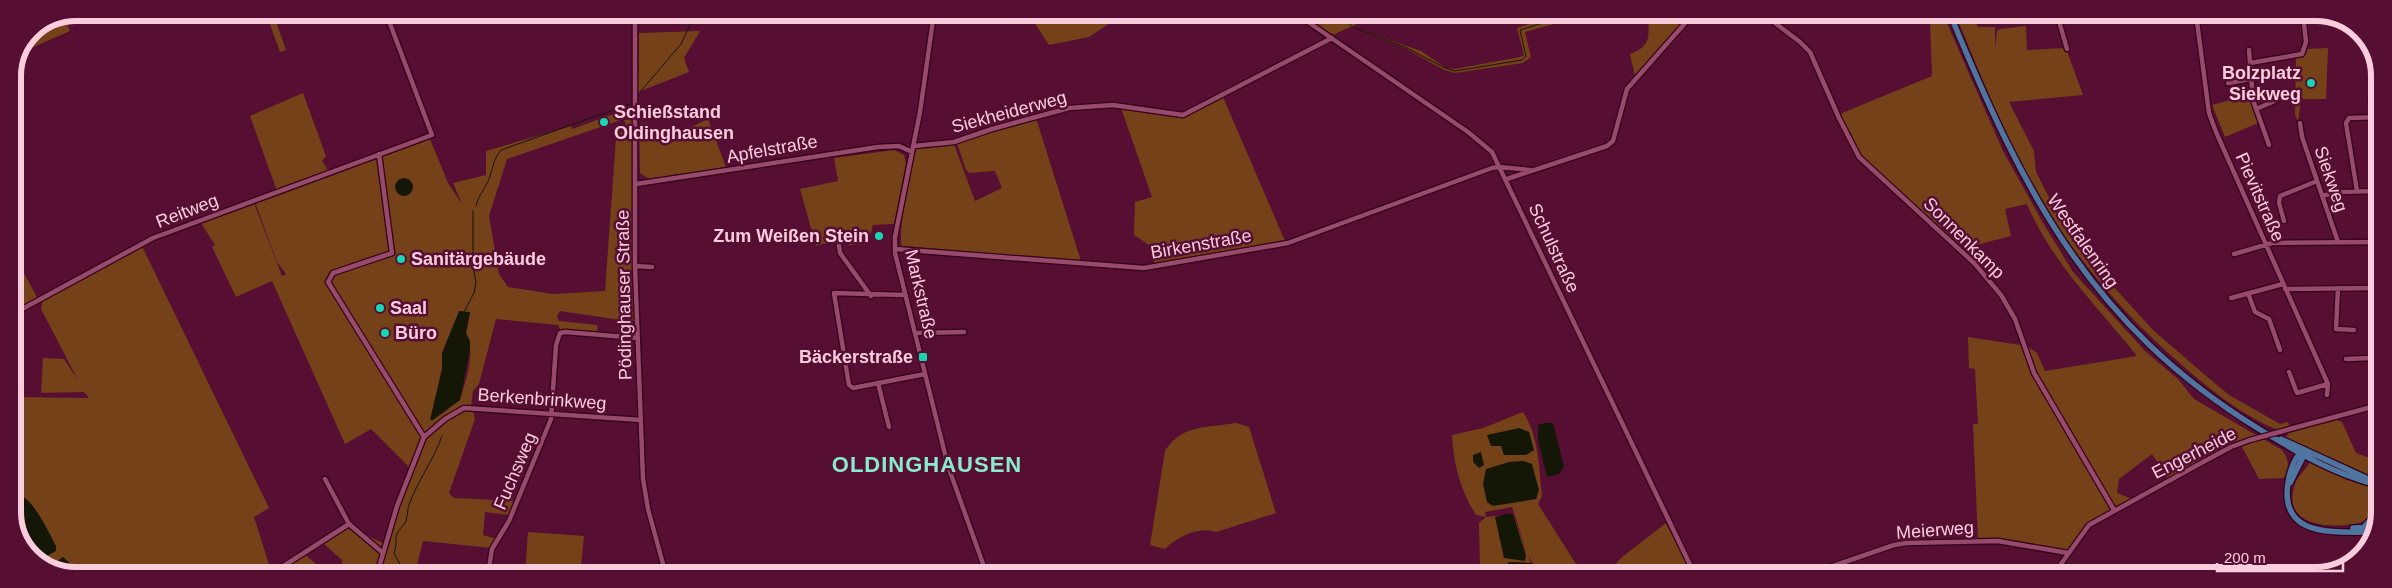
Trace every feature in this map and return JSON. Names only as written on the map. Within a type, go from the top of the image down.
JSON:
[{"type":"main road","name":"Westfalenring","points":[[1953,21],[1998,128],[2023,176],[2057,235],[2111,306],[2167,361],[2212,397],[2282,444],[2371,481]]},
{"type":"main road","name":"Westfalenring","points":[[2263,431],[2303,454]]},
{"type":"main road","points":[[2282,444],[2290,452],[2294,465]]},
{"type":"main road","points":[[2303,454],[2294,465],[2287,488],[2286,498],[2292,515],[2306,526],[2323,530],[2368,531]]},
{"type":"main road","points":[[2287,488],[2303,454]]},
{"type":"main road","points":[[2363,528],[2370,520]]},
{"type":"main road","points":[[2323,530],[2368,529]]},
{"type":"street","name":"Reitweg","points":[[21,310],[154,238],[432,135],[389,21]]},
{"type":"street","name":"Pödinghauser Straße","points":[[635,21],[635,266],[644,492],[664,567]]},
{"type":"street","name":"Markstraße","points":[[933,21],[914,146],[895,236],[895,249],[948,466],[984,567]]},
{"type":"street","name":"Schulstraße","points":[[1307,21],[1486,145],[1492,152],[1507,179],[1647,479],[1691,567]]},
{"type":"street","points":[[1507,179],[1607,146],[1613,141],[1627,89],[1687,21]]},
{"type":"street","name":"Sonnenkamp","points":[[1772,21],[1800,42],[1810,52],[1839,118],[1859,156],[1974,264],[2001,295],[2015,319],[2034,373],[2114,510]]},
{"type":"street","points":[[2058,21],[2067,49]]},
{"type":"street","name":"Pievitstraße","points":[[2197,21],[2210,113],[2284,287],[2328,384],[2327,395]]},
{"type":"street","points":[[2250,63],[2293,56],[2304,52],[2306,42],[2304,21]]},
{"type":"street","name":"Siekheiderweg","points":[[914,146],[954,142],[992,129],[1068,108],[1114,105],[1183,115],[1332,38]]},
{"type":"street","points":[[2249,50],[2256,109],[2269,145]]},
{"type":"street","points":[[2228,83],[2251,79]]},
{"type":"street","points":[[2256,109],[2277,100]]},
{"type":"street","points":[[625,116],[636,116]]},
{"type":"street","points":[[2357,191],[2346,123],[2349,118],[2371,117]]},
{"type":"street","name":"Siekweg","points":[[2300,123],[2302,137],[2338,242]]},
{"type":"street","name":"Apfelstraße","points":[[636,184],[878,147],[899,146],[912,152]]},
{"type":"street","points":[[379,154],[392,253],[333,273],[328,282],[424,437]]},
{"type":"street","points":[[1500,167],[1530,170]]},
{"type":"street","name":"Birkenstraße","points":[[895,249],[1144,268],[1288,242],[1500,167]]},
{"type":"street","points":[[2284,221],[2279,203],[2280,196],[2317,182]]},
{"type":"street","points":[[2322,196],[2371,191]]},
{"type":"street","points":[[2234,254],[2267,245],[2371,242]]},
{"type":"street","points":[[839,245],[840,253],[871,296]]},
{"type":"street","points":[[635,266],[652,267]]},
{"type":"street","points":[[2231,298],[2284,287],[2371,288]]},
{"type":"street","points":[[2338,288],[2336,329],[2354,330]]},
{"type":"street","points":[[905,295],[871,296],[836,292],[833,295],[851,388],[925,374]]},
{"type":"street","points":[[2248,293],[2255,312],[2269,319],[2280,350]]},
{"type":"street","points":[[916,333],[964,332]]},
{"type":"street","name":"Fuchsweg","points":[[489,567],[492,549],[511,517],[552,415],[556,345],[560,333],[638,338]]},
{"type":"street","points":[[2346,359],[2371,358]]},
{"type":"street","points":[[2289,372],[2297,393],[2328,384]]},
{"type":"street","points":[[878,383],[889,427]]},
{"type":"street","name":"Berkenbrinkweg","points":[[379,567],[403,488],[424,437],[445,419],[467,407],[552,415],[641,420]]},
{"type":"street","name":"Engerheide","points":[[2058,567],[2090,526],[2114,510],[2231,447],[2250,440],[2371,408]]},
{"type":"street","points":[[325,479],[349,524],[382,552]]},
{"type":"street","points":[[283,567],[349,524]]},
{"type":"street","name":"Meierweg","points":[[1830,567],[1894,545],[1907,543],[1998,541],[2068,553]]},
{"type":"shaded area","points":[[269,21],[276,21],[286,50],[280,52]]},
{"type":"shaded area","points":[[1033,21],[1113,21],[1089,37],[1049,45]]},
{"type":"shaded area","points":[[1311,21],[1364,21],[1333,35]]},
{"type":"shaded area","points":[[1539,21],[1565,21],[1525,32],[1531,57],[1523,63],[1455,73],[1444,70],[1405,48],[1355,28],[1421,51],[1446,68],[1455,69],[1524,55],[1517,28]]},
{"type":"shaded area","points":[[1649,21],[1685,21],[1635,76],[1630,54],[1643,47],[1648,38]]},
{"type":"shaded area","points":[[1929,21],[1946,21],[2003,151],[2073,272],[2145,351],[2178,379],[2194,399],[2282,450],[2288,464],[2284,478],[2259,479],[2240,443],[2168,479],[2152,454],[2119,479],[2117,493],[2132,499],[2090,523],[2071,551],[2003,540],[1978,540],[1973,424],[1978,424],[1975,369],[1969,368],[1968,337],[2027,346],[2037,353],[2045,371],[2137,356],[2062,265],[2049,246],[2027,204],[2005,209],[2011,236],[1965,248],[1964,251],[1958,250],[1857,159],[1835,116],[1932,76]]},
{"type":"shaded area","points":[[1958,21],[1975,21],[1978,27],[1995,27],[1995,48],[1997,31],[2026,26],[2027,50],[2065,48],[2083,95],[2009,102],[2034,151],[2036,172],[2055,209],[2092,263],[2153,330],[2229,395],[2280,424],[2288,422],[2291,431],[2335,419],[2342,422],[2356,453],[2371,458],[2371,478],[2283,438],[2289,434],[2246,414],[2207,386],[2161,347],[2141,327],[2085,265],[2038,196],[2004,129]]},
{"type":"shaded area","points":[[66,22],[70,31],[28,49],[37,37],[55,25]]},
{"type":"shaded area","points":[[700,31],[684,58],[689,72],[638,92],[639,33]]},
{"type":"shaded area","points":[[2328,48],[2326,99],[2301,99],[2298,121],[2295,115],[2296,57],[2306,54],[2307,49]]},
{"type":"shaded area","points":[[303,93],[326,156],[322,161],[327,168],[326,172],[277,191],[250,116]]},
{"type":"shaded area","points":[[2249,95],[2258,123],[2225,137],[2212,105]]},
{"type":"shaded area","points":[[1223,97],[1285,241],[1154,264],[1153,248],[1134,235],[1135,202],[1152,197],[1121,108],[1181,117]]},
{"type":"shaded area","points":[[634,110],[634,322],[560,311],[557,316],[559,321],[597,325],[598,333],[560,329],[558,325],[496,319],[479,384],[473,391],[471,405],[475,419],[449,493],[454,498],[515,501],[509,515],[485,512],[483,535],[497,539],[491,548],[423,541],[417,565],[429,567],[342,567],[342,560],[322,542],[348,527],[358,536],[362,533],[387,545],[412,470],[371,429],[345,444],[272,281],[236,297],[212,247],[215,245],[201,223],[254,203],[282,276],[286,274],[277,262],[255,202],[430,139],[448,183],[462,204],[453,183],[486,175],[486,151],[571,126],[572,129],[619,112]],"holes":[[[624,119],[626,126],[616,138],[605,291],[553,294],[508,287],[499,274],[489,216],[507,159]],[[470,313],[466,333],[469,341],[470,357],[460,400],[431,419],[442,369],[442,353],[454,325]]]},
{"type":"shaded area","points":[[1036,118],[1081,261],[902,246],[901,228],[905,198],[917,148],[954,144],[975,201],[1002,188],[995,171],[969,173],[966,170],[957,143]]},
{"type":"shaded area","points":[[708,119],[726,167],[652,181],[640,173],[639,124],[647,123],[659,137],[676,134]]},
{"type":"shaded area","points":[[894,150],[904,155],[906,163],[894,224],[873,225],[868,244],[849,245],[847,238],[816,246],[800,189],[838,181],[834,158]]},
{"type":"shaded area","points":[[404,178],[410,181],[413,187],[410,193],[404,196],[398,193],[395,187],[398,181]]},
{"type":"shaded area","points":[[140,242],[269,508],[254,517],[270,567],[65,566],[49,559],[30,543],[25,533],[21,516],[21,397],[89,398],[84,392],[41,393],[43,358],[64,359],[78,380],[41,309],[43,299]]},
{"type":"shaded area","points":[[21,268],[38,299],[21,308]]},
{"type":"shaded area","points":[[459,311],[470,312],[466,333],[470,341],[470,350],[460,400],[433,420],[430,420],[442,369],[442,353]]},
{"type":"shaded area","points":[[1523,412],[1532,432],[1537,453],[1542,496],[1538,504],[1578,567],[1535,567],[1528,555],[1531,563],[1509,562],[1506,567],[1480,567],[1479,523],[1486,517],[1476,515],[1466,497],[1456,467],[1452,435],[1483,428]],"holes":[[[1512,507],[1527,553],[1513,514],[1486,517],[1485,512]]]},
{"type":"shaded area","points":[[1236,423],[1249,427],[1276,513],[1216,532],[1202,530],[1195,532],[1176,540],[1165,549],[1150,545],[1165,451],[1172,442],[1187,432],[1205,427]]},
{"type":"shaded area","points":[[1553,423],[1564,467],[1559,474],[1547,477],[1538,441],[1538,425]]},
{"type":"shaded area","points":[[1519,428],[1529,432],[1534,450],[1526,455],[1504,455],[1501,446],[1491,446],[1487,435]]},
{"type":"shaded area","points":[[1481,452],[1484,465],[1479,468],[1473,462],[1473,455]]},
{"type":"shaded area","points":[[1523,461],[1532,464],[1539,490],[1536,499],[1493,506],[1487,502],[1483,484],[1486,469],[1509,462]]},
{"type":"shaded area","points":[[2310,462],[2371,485],[2371,513],[2365,521],[2354,524],[2328,525],[2305,519],[2297,512],[2293,502],[2294,488],[2299,477]]},
{"type":"shaded area","points":[[23,497],[37,512],[56,546],[56,551],[46,557],[30,543],[23,526],[21,502]]},
{"type":"shaded area","points":[[1513,514],[1526,555],[1525,561],[1504,558],[1495,517]]},
{"type":"shaded area","points":[[1666,523],[1689,567],[1613,567],[1621,558]]},
{"type":"shaded area","points":[[528,532],[584,536],[581,567],[526,567]]},
{"type":"shaded area","points":[[304,554],[320,567],[283,567]]},
{"type":"shaded area","points":[[63,557],[74,567],[65,566],[56,562]]},
{"type":"shaded area","points":[[1509,562],[1531,563],[1533,567],[1506,567]]},
{"type":"waterway","points":[[641,91],[681,44],[692,21]]},
{"type":"waterway","points":[[1345,21],[1352,26]]},
{"type":"waterway","points":[[1355,28],[1405,47],[1445,68],[1455,71],[1522,60],[1526,56],[1520,30],[1549,21]]},
{"type":"waterway","points":[[476,206],[501,150],[630,104]]},
{"type":"waterway","points":[[464,312],[474,293],[476,282],[473,267],[473,211]]},
{"type":"waterway","points":[[400,567],[394,553],[397,534],[406,521],[410,502],[442,436]]},
{"type":"place","name":"Bolzplatz Siekweg","points":[[2311,83]]},
{"type":"place","name":"Schießstand Oldinghausen","points":[[604,122]]},
{"type":"place","name":"Zum Weißen Stein","points":[[879,236]]},
{"type":"place","name":"Sanitärgebäude","points":[[401,259]]},
{"type":"place","name":"Saal","points":[[380,308]]},
{"type":"place","name":"Büro","points":[[385,333]]},
{"type":"place","name":"Bäckerstraße","points":[[923,357]]},
{"type":"district","name":"OLDINGHAUSEN","points":[[927,464]]}]
